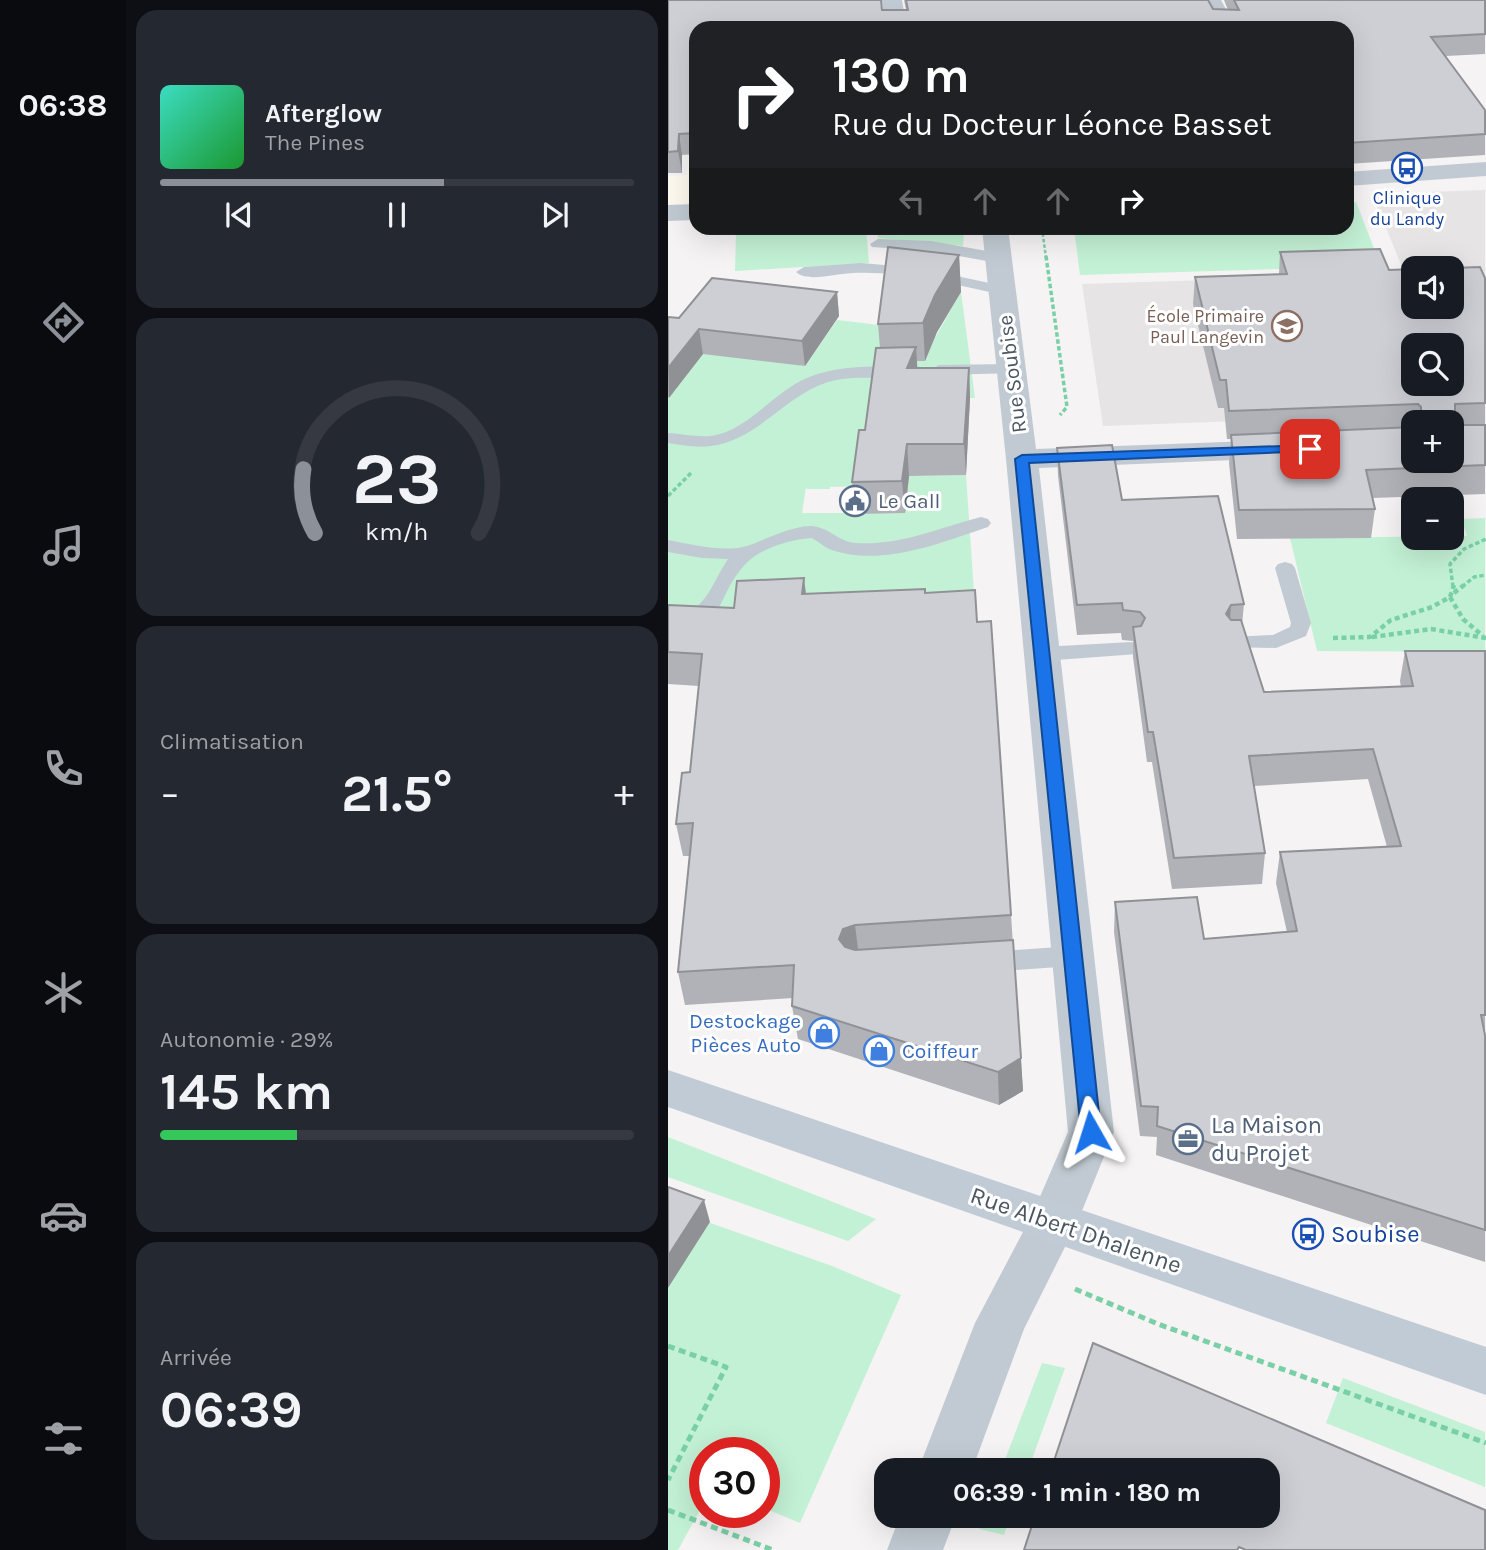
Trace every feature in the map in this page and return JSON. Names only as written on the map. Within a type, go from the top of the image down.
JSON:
[{"type":"main road","name":"Rue Albert Dhalenne","points":[[668,1087],[1485,1371]]},
{"type":"street","points":[[892,0],[895,21]]},
{"type":"street","points":[[1211,0],[1222,21]]},
{"type":"street","points":[[1354,178],[1485,169]]},
{"type":"street","points":[[668,213],[689,212]]},
{"type":"street","name":"Rue Soubise","points":[[950,1458],[1001,1323],[1053,1223],[1091,1132],[1022,459],[998,258]]},
{"type":"street","points":[[1022,459],[1306,449]]},
{"type":"street","points":[[915,1550],[923,1528]]},
{"type":"lane","points":[[878,244],[930,246],[998,258]]},
{"type":"lane","points":[[804,272],[866,268],[927,274],[998,258]]},
{"type":"lane","points":[[668,438],[702,441],[725,438],[745,427],[784,397],[812,382],[849,372],[1011,369]]},
{"type":"lane","points":[[668,546],[702,552],[745,553],[805,532],[817,533],[838,546],[890,548],[981,523]]},
{"type":"lane","points":[[668,622],[678,623],[704,615],[718,597],[734,565],[745,553]]},
{"type":"lane","points":[[1236,642],[1276,640],[1299,631],[1301,623],[1285,568]]},
{"type":"lane","points":[[1042,654],[1131,649]]},
{"type":"lane","points":[[966,963],[1073,956]]},
{"type":"path","points":[[1485,539],[1464,549],[1450,564],[1452,595],[1463,619],[1485,638]]},
{"type":"path","points":[[1370,637],[1391,620],[1432,607],[1474,577],[1485,575]]},
{"type":"path","points":[[1276,640],[1370,637],[1431,629],[1485,638]]},
{"type":"path","points":[[1158,1324],[1485,1443]]},
{"type":"path","points":[[668,1346],[726,1367],[668,1480]]},
{"type":"path","points":[[668,1510],[773,1550]]},
{"type":"shaded area","points":[[689,155],[689,204],[668,205],[668,176],[687,175]]},
{"type":"shaded area","name":"École Primaire Paul Langevin","points":[[1485,190],[1485,412],[1401,410],[1401,415],[1103,426],[1082,284],[1401,274],[1401,319],[1464,319],[1464,256],[1401,256],[1401,264],[1372,194]]},
{"type":"green space","points":[[1354,202],[1381,266],[1080,275],[1075,235],[1354,235]]},
{"type":"green space","points":[[736,235],[867,235],[869,263],[735,271]]},
{"type":"green space","points":[[877,235],[964,235],[963,246],[878,238]]},
{"type":"green space","points":[[961,292],[975,398],[877,399],[865,486],[830,489],[806,487],[802,513],[904,513],[908,487],[901,476],[966,475],[976,622],[668,637],[668,398],[707,349],[805,366],[837,320],[913,329],[936,336]]},
{"type":"green space","points":[[1485,518],[1485,652],[1317,651],[1290,538],[1401,537],[1401,550],[1464,550],[1464,536],[1467,536],[1464,519]]},
{"type":"green space","points":[[668,1137],[876,1219],[848,1241],[668,1177]]},
{"type":"green space","points":[[668,1208],[832,1266],[901,1295],[800,1523],[780,1515],[780,1437],[689,1437],[690,1528],[678,1550],[668,1550]]},
{"type":"green space","points":[[1042,1363],[1065,1368],[1032,1458],[1006,1458]]},
{"type":"green space","points":[[1343,1378],[1485,1432],[1485,1487],[1326,1423]]},
{"type":"green space","points":[[979,1528],[1007,1528],[1004,1535]]},
{"type":"building","points":[[668,0],[881,0],[882,10],[908,10],[906,0],[1208,0],[1213,9],[1239,10],[1234,0],[1485,0],[1485,34],[1431,37],[1485,110],[1485,134],[1354,143],[1354,21],[689,21],[689,133],[679,134],[678,151],[668,152]]},
{"type":"building","points":[[888,247],[959,255],[935,295],[923,323],[878,324]]},
{"type":"building","points":[[1380,249],[1389,270],[1401,270],[1401,319],[1464,319],[1464,268],[1480,267],[1485,278],[1485,403],[1455,404],[1455,410],[1421,410],[1418,404],[1229,411],[1226,380],[1220,380],[1195,277],[1287,274],[1280,252]]},
{"type":"building","points":[[712,278],[837,292],[802,341],[699,329],[668,368],[668,317],[679,318]]},
{"type":"building","points":[[916,347],[907,368],[969,368],[964,444],[907,444],[902,481],[852,482],[859,430],[865,430],[876,348]]},
{"type":"building","points":[[1464,425],[1485,425],[1485,465],[1464,466]]},
{"type":"building","points":[[1401,428],[1401,469],[1366,470],[1375,509],[1239,510],[1231,435]]},
{"type":"building","points":[[1112,445],[1122,500],[1218,496],[1244,604],[1231,605],[1226,614],[1231,620],[1241,620],[1264,692],[1413,686],[1405,651],[1485,651],[1485,1015],[1481,1015],[1485,1035],[1485,1230],[1157,1126],[1158,1107],[1141,1106],[1115,902],[1197,897],[1204,939],[1297,931],[1280,852],[1401,846],[1373,749],[1249,756],[1265,853],[1174,858],[1153,732],[1148,732],[1133,627],[1141,626],[1145,618],[1140,612],[1123,610],[1122,603],[1077,605],[1057,448]]},
{"type":"building","points":[[804,578],[802,594],[925,589],[925,593],[975,590],[977,622],[991,621],[1011,915],[855,925],[843,929],[839,939],[845,947],[855,950],[1013,940],[1021,1058],[998,1072],[792,1006],[794,965],[678,972],[693,823],[676,824],[682,773],[690,772],[702,654],[668,652],[668,605],[734,608],[737,581]]},
{"type":"building","points":[[668,1187],[704,1200],[668,1256]]},
{"type":"building","points":[[1093,1343],[1485,1510],[1485,1550],[1246,1550],[1239,1547],[1237,1550],[1024,1550],[1031,1528],[1280,1528],[1280,1458],[1055,1458]]},
{"type":"place","name":"Clinique du Landy","points":[[1407,168]]},
{"type":"place","name":"École Primaire Paul Langevin","points":[[1287,326]]},
{"type":"place","name":"Le Gall","points":[[855,501]]},
{"type":"place","name":"Destockage Pièces Auto","points":[[824,1033]]},
{"type":"place","name":"Coiffeur","points":[[879,1051]]},
{"type":"place","name":"La Maison du Projet","points":[[1188,1139]]},
{"type":"place","name":"Soubise","points":[[1308,1234]]},
{"type":"route","points":[[1091,1132],[1022,459],[1310,449]]}]
